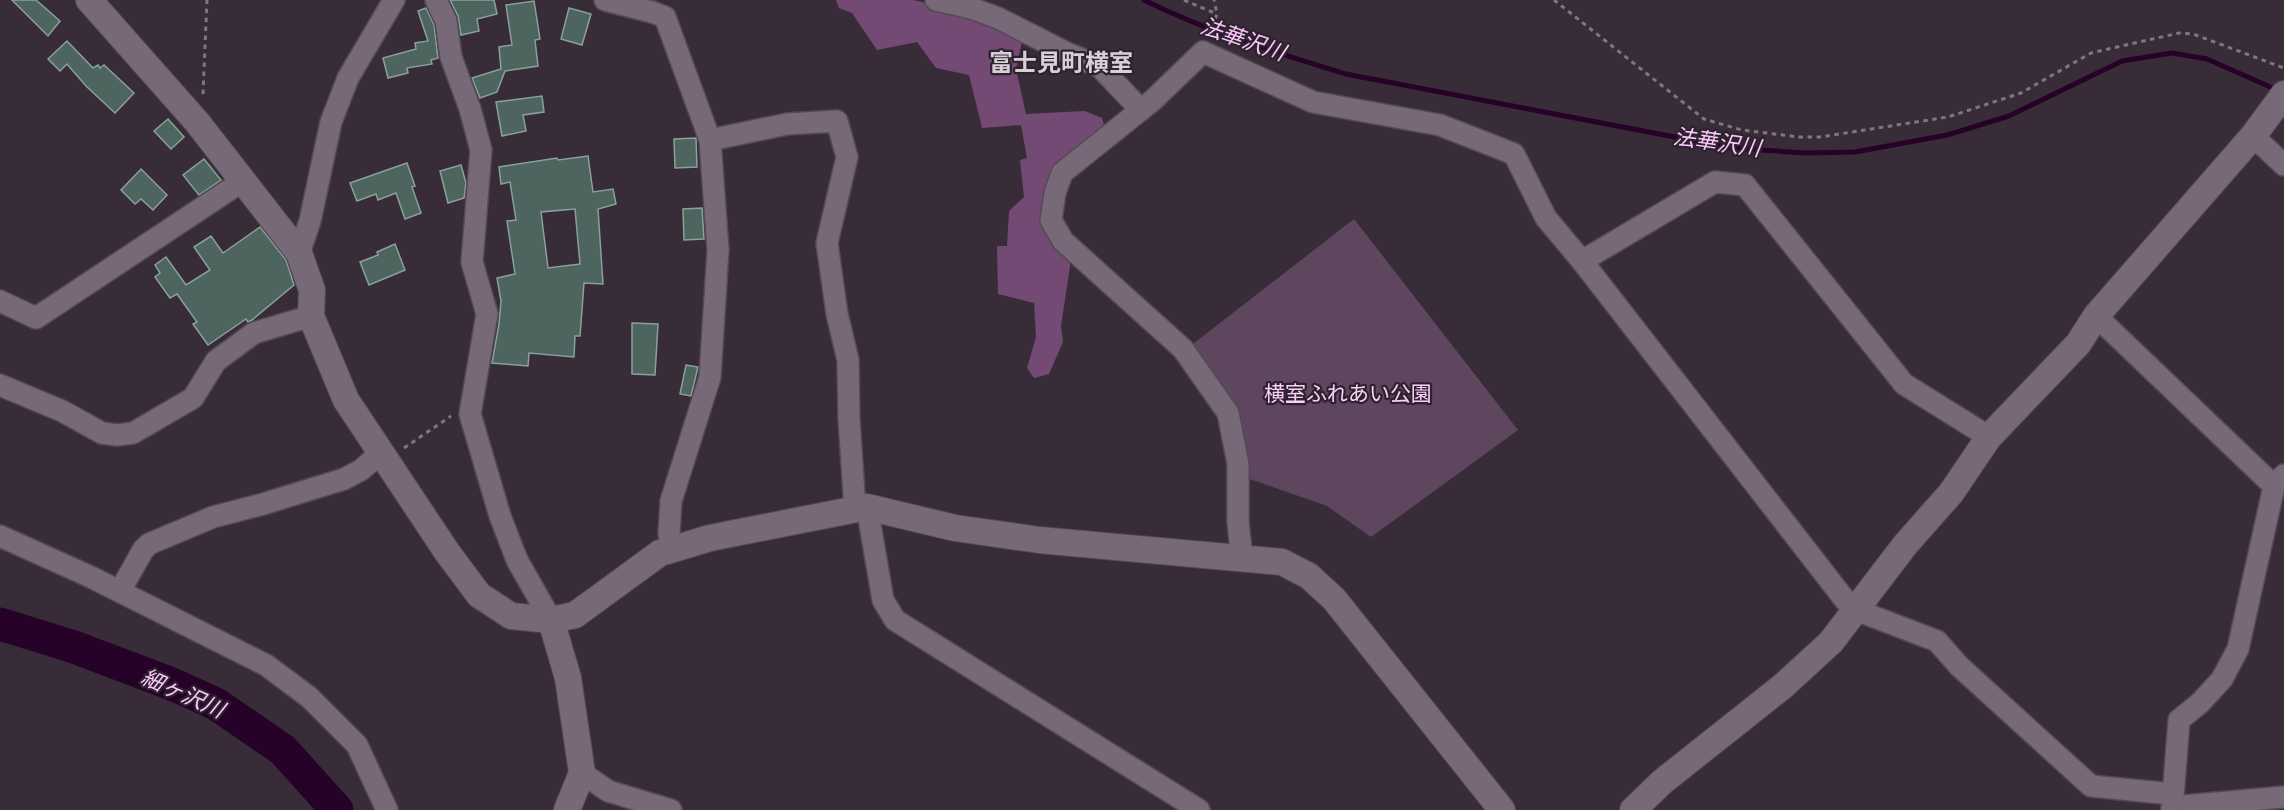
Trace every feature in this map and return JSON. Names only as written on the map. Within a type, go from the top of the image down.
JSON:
[{"type":"street","points":[[89,0],[197,122],[299,253],[312,290],[311,316],[346,400],[447,552],[479,594],[511,616],[551,620],[575,615],[660,553],[710,538],[861,508],[955,528],[1039,540],[1282,562],[1309,576],[1334,599],[1502,810]]},
{"type":"street","points":[[299,253],[310,220],[335,111],[348,78],[394,0]]},
{"type":"street","points":[[436,0],[446,21],[451,57],[470,109],[481,150],[472,262],[487,314],[470,414],[508,538],[517,560],[551,620],[568,678],[582,773],[567,810]]},
{"type":"street","points":[[605,0],[665,17],[710,140],[718,250],[710,377],[670,501],[669,534],[673,549]]},
{"type":"street","points":[[936,0],[971,8],[998,18],[1069,54],[1099,66],[1141,110]]},
{"type":"street","points":[[1242,559],[1238,522],[1238,464],[1228,413],[1183,349],[1063,241],[1052,220],[1055,193],[1062,173],[1141,110],[1203,52],[1313,102],[1440,125],[1514,154],[1546,218],[1582,261],[1845,600],[1857,610],[1937,641],[1959,666],[2091,786],[2172,804],[2284,797]]},
{"type":"street","points":[[1633,810],[1662,782],[1783,686],[1831,642],[1905,545],[1951,493],[1989,437],[2078,344],[2096,316],[2253,136],[2280,99]]},
{"type":"street","points":[[710,140],[787,124],[837,121],[847,157],[827,243],[837,314],[848,360],[849,419],[861,508],[883,600],[896,620],[1199,810]]},
{"type":"street","points":[[2253,136],[2284,165]]},
{"type":"street","points":[[0,301],[36,318],[244,180]]},
{"type":"street","points":[[1582,261],[1715,182],[1745,185],[1904,384],[1989,437]]},
{"type":"street","points":[[0,385],[62,411],[102,433],[134,434],[193,398],[216,361],[254,333],[311,316]]},
{"type":"street","points":[[2096,316],[2279,480],[2238,649],[2222,679],[2200,703],[2178,720],[2172,804]]},
{"type":"street","points":[[120,591],[143,550],[149,544],[213,517],[344,479],[385,456]]},
{"type":"street","points":[[0,536],[120,591],[266,665],[309,697],[357,745],[387,810]]},
{"type":"street","points":[[582,773],[608,791],[671,810]]},
{"type":"path","points":[[197,122],[202,106],[207,0]]},
{"type":"path","points":[[1184,0],[1217,14]]},
{"type":"path","points":[[1203,52],[1217,14],[1214,0]]},
{"type":"path","points":[[1554,0],[1704,119],[1742,130],[1799,137],[1820,137],[1948,117],[2021,93],[2091,53],[2179,33],[2193,34],[2284,68]]},
{"type":"path","points":[[385,456],[449,416],[470,414]]},
{"type":"green space","name":"横室ふれあい公園","points":[[1354,219],[1518,430],[1371,537],[1327,506],[1244,477],[1189,347]]},
{"type":"shaded area","points":[[836,0],[913,0],[970,13],[1023,37],[1016,69],[1026,114],[1085,111],[1102,118],[1106,132],[1051,190],[1071,260],[1061,326],[1063,342],[1049,374],[1034,378],[1027,368],[1036,337],[1034,303],[998,294],[997,246],[1007,246],[1009,211],[1024,197],[1020,160],[1027,158],[1021,125],[982,128],[969,75],[936,68],[917,42],[877,50],[852,13],[839,8]]},
{"type":"building","points":[[12,0],[36,0],[60,21],[48,36]]},
{"type":"building","points":[[450,0],[494,0],[497,14],[477,19],[479,31],[461,35],[458,16]]},
{"type":"building","points":[[534,1],[540,39],[535,40],[538,66],[505,71],[497,92],[480,98],[472,78],[501,69],[499,47],[512,45],[506,5]]},
{"type":"building","points":[[426,8],[434,25],[438,58],[431,60],[432,64],[407,68],[408,73],[388,78],[383,58],[416,49],[415,43],[428,41],[418,11]]},
{"type":"building","points":[[569,8],[591,14],[582,45],[561,39]]},
{"type":"building","points":[[67,41],[93,68],[98,65],[100,68],[104,65],[134,93],[115,113],[86,86],[67,64],[60,71],[48,59]]},
{"type":"building","points":[[542,96],[544,112],[523,115],[526,131],[502,136],[496,102]]},
{"type":"building","points":[[168,119],[184,137],[171,149],[154,131]]},
{"type":"building","points":[[696,138],[697,167],[675,168],[674,139]]},
{"type":"building","points":[[588,156],[593,192],[613,189],[616,204],[598,209],[603,284],[584,283],[580,336],[575,336],[574,357],[529,353],[528,366],[492,363],[501,301],[497,278],[515,274],[507,221],[516,220],[510,182],[501,184],[499,167],[557,158],[558,160]],"holes":[[[575,209],[580,264],[548,268],[541,212]]]},
{"type":"building","points":[[204,159],[221,180],[199,195],[183,175]]},
{"type":"building","points":[[407,163],[421,213],[405,219],[396,193],[378,200],[376,194],[357,201],[350,183]]},
{"type":"building","points":[[461,165],[466,183],[464,198],[448,203],[440,171]]},
{"type":"building","points":[[141,169],[167,195],[153,210],[141,199],[135,204],[121,190]]},
{"type":"building","points":[[702,208],[704,239],[684,240],[683,209]]},
{"type":"building","points":[[260,227],[286,260],[294,285],[252,320],[248,322],[246,319],[208,345],[193,324],[197,322],[177,294],[170,298],[155,277],[160,273],[155,265],[166,257],[186,285],[210,270],[194,247],[211,236],[223,253]]},
{"type":"building","points":[[395,244],[405,270],[369,285],[360,262],[378,255],[377,252]]},
{"type":"building","points":[[632,323],[658,324],[655,375],[632,374]]},
{"type":"building","points":[[686,365],[698,367],[691,396],[680,394]]},
{"type":"waterway","name":"法華沢川","points":[[1144,0],[1218,32],[1346,74],[1732,148],[1804,153],[1855,152],[1947,135],[2009,116],[2122,61],[2172,53],[2207,59],[2277,90]]},
{"type":"waterway","name":"細ヶ沢川","points":[[0,624],[74,647],[172,684],[216,704],[283,750],[337,810]]},
{"type":"district","name":"富士見町横室","points":[[1061,63]]}]
